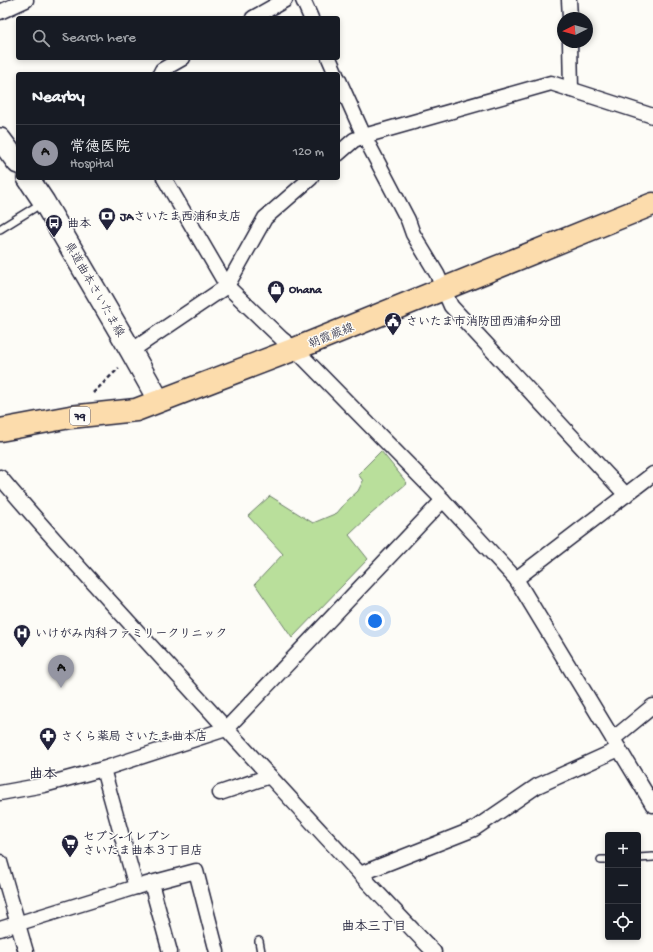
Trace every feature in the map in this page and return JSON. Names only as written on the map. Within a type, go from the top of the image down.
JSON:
[{"type":"main road","name":"県道曲本さいたま線","points":[[29,180],[44,202],[159,401]]},
{"type":"main road","name":"朝霞蕨線","points":[[0,430],[70,417],[136,410],[444,290],[653,204]]},
{"type":"street","points":[[0,12],[26,0]]},
{"type":"street","points":[[257,16],[285,0]]},
{"type":"street","points":[[303,0],[310,16]]},
{"type":"street","points":[[569,0],[570,12]]},
{"type":"street","points":[[570,48],[571,90]]},
{"type":"street","points":[[161,72],[180,60]]},
{"type":"street","points":[[330,60],[335,72]]},
{"type":"street","points":[[340,82],[364,136],[408,220],[413,234],[437,274],[451,306],[626,495]]},
{"type":"street","points":[[340,152],[354,140],[364,136],[551,83],[653,116]]},
{"type":"street","points":[[165,180],[227,286],[282,339],[295,349],[443,500],[516,579],[653,805]]},
{"type":"street","points":[[131,352],[227,286],[265,218],[309,180]]},
{"type":"street","points":[[516,579],[653,474]]},
{"type":"street","points":[[0,476],[41,525],[226,729],[434,952]]},
{"type":"street","points":[[0,793],[44,785],[103,769],[226,729],[443,500]]},
{"type":"street","points":[[360,874],[474,829],[537,786],[616,744],[653,706]]},
{"type":"street","points":[[103,769],[136,887]]},
{"type":"street","points":[[220,794],[270,776]]},
{"type":"street","points":[[0,862],[26,952]]},
{"type":"street","points":[[0,929],[136,887],[196,871],[217,952]]},
{"type":"street","points":[[151,883],[170,952]]},
{"type":"lane","points":[[0,229],[44,202]]},
{"type":"lane","points":[[641,858],[653,857]]},
{"type":"lane","points":[[259,941],[261,952]]},
{"type":"path","points":[[91,395],[123,364],[131,352]]},
{"type":"green space","points":[[381,451],[407,483],[349,535],[368,559],[292,638],[255,584],[283,554],[248,516],[270,496],[313,523],[337,513],[358,491],[363,481],[358,474]]},
{"type":"place","name":"JAさいたま西浦和支店","points":[[107,231]]},
{"type":"place","name":"曲本","points":[[54,238]]},
{"type":"place","name":"Ohana","points":[[276,304]]},
{"type":"place","name":"さいたま市消防団西浦和分団","points":[[393,336]]},
{"type":"place","name":"いけがみ内科ファミリークリニック","points":[[22,648]]},
{"type":"place","name":"常徳医院","points":[[61,688]]},
{"type":"place","name":"さくら薬局 さいたま曲本店","points":[[48,751]]},
{"type":"place","name":"セブン-イレブン さいたま曲本３丁目店","points":[[70,858]]},
{"type":"district","name":"曲本","points":[[43,773]]},
{"type":"district","name":"曲本三丁目","points":[[374,925]]}]
